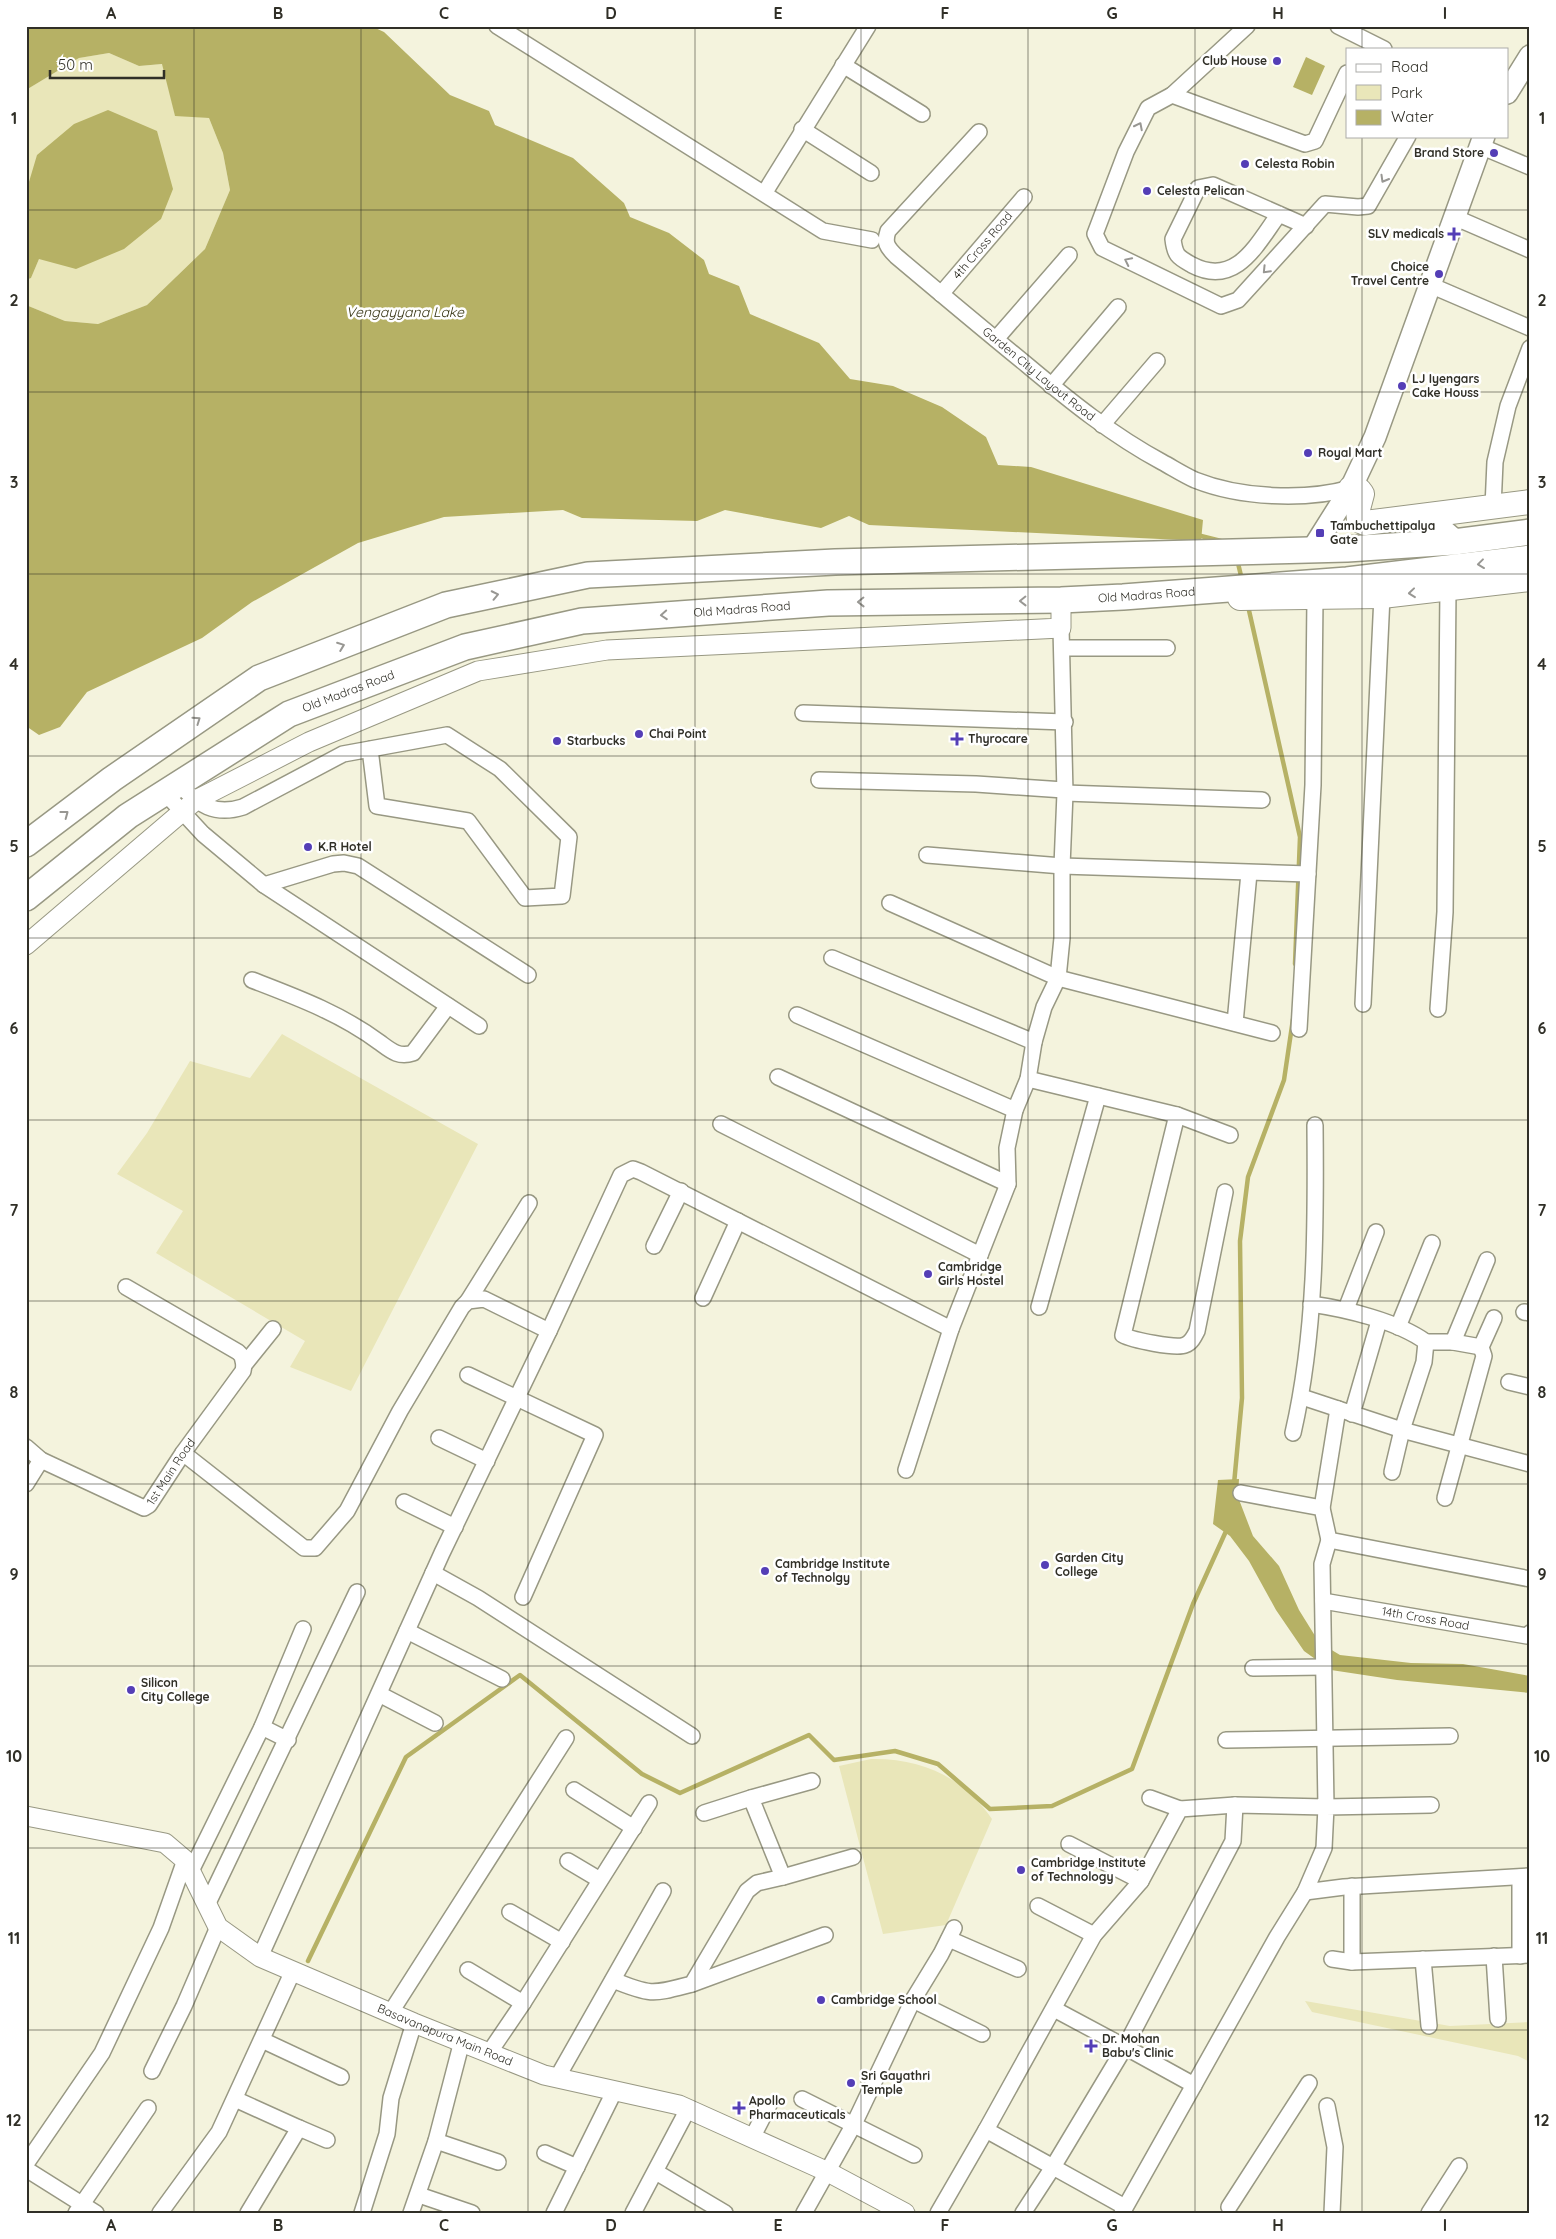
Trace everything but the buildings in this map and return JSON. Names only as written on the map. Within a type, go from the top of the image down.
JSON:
[{"type":"highway","points":[[1425,517],[1454,542]]},
{"type":"highway","points":[[26,844],[112,779],[259,678],[446,605],[588,575],[835,562],[1312,550],[1454,542],[1530,532]]},
{"type":"highway","name":"Old Madras Road","points":[[26,898],[128,816],[181,798],[289,714],[465,647],[582,621],[828,603],[1061,600],[1205,591],[1347,580],[1530,558]]},
{"type":"main road","points":[[1508,91],[1530,56]]},
{"type":"main road","points":[[1312,550],[1351,488],[1374,437],[1482,141]]},
{"type":"main road","points":[[1351,488],[1360,490],[1362,494],[1358,509],[1359,520],[1365,524],[1530,502]]},
{"type":"main road","points":[[1205,591],[1239,598],[1382,596],[1530,579]]},
{"type":"street","points":[[497,26],[823,230],[872,240]]},
{"type":"street","points":[[765,192],[802,129],[868,26]]},
{"type":"street","points":[[1247,26],[1172,95],[1148,108],[1126,152],[1094,234],[1102,248],[1221,306],[1238,300],[1325,204],[1368,206],[1407,138]]},
{"type":"street","points":[[1338,26],[1361,43],[1380,48]]},
{"type":"street","points":[[843,65],[922,114]]},
{"type":"street","points":[[1172,95],[1305,144],[1315,141],[1346,75]]},
{"type":"street","points":[[802,129],[871,173]]},
{"type":"street","name":"Garden City Layout Road","points":[[978,132],[888,231],[885,240],[887,246],[896,256],[1051,386],[1102,425],[1131,445],[1194,480],[1250,493],[1298,496],[1333,494],[1351,488]]},
{"type":"street","points":[[1482,141],[1530,167]]},
{"type":"street","points":[[1280,214],[1254,248],[1237,266],[1220,272],[1202,270],[1178,257],[1173,239],[1198,188],[1213,185],[1280,214],[1306,226]]},
{"type":"street","name":"4th Cross Road","points":[[941,294],[1024,197]]},
{"type":"street","points":[[1454,217],[1530,250]]},
{"type":"street","points":[[996,340],[1069,255]]},
{"type":"street","points":[[1181,286],[1190,264]]},
{"type":"street","points":[[1430,285],[1530,328]]},
{"type":"street","points":[[1051,386],[1118,307]]},
{"type":"street","points":[[1493,507],[1495,462],[1508,406],[1530,348]]},
{"type":"street","points":[[1102,425],[1157,362]]},
{"type":"street","points":[[1438,1009],[1445,912],[1448,589]]},
{"type":"street","points":[[1363,1004],[1382,596]]},
{"type":"street","points":[[1299,1029],[1302,874],[1313,785],[1314,598]]},
{"type":"street","points":[[906,1470],[951,1329],[1008,1184],[1007,1148],[1015,1110],[1028,1079],[1034,1042],[1044,1007],[1058,978],[1062,938],[1065,792],[1061,600]]},
{"type":"street","points":[[26,945],[181,798],[478,671],[607,650],[1061,628]]},
{"type":"street","points":[[1062,648],[1167,648]]},
{"type":"street","points":[[803,713],[1064,722]]},
{"type":"street","points":[[181,798],[218,811],[230,811],[243,807],[343,754],[370,749],[446,735],[500,769],[569,838],[562,896],[525,898],[468,821],[377,806],[370,749]]},
{"type":"street","points":[[819,780],[976,784],[1065,792],[1262,800]]},
{"type":"street","points":[[181,798],[203,834],[264,885],[479,1026]]},
{"type":"street","points":[[927,855],[1062,866],[1302,874]]},
{"type":"street","points":[[264,885],[333,864],[344,863],[358,866],[528,975]]},
{"type":"street","points":[[1235,1023],[1249,873]]},
{"type":"street","points":[[890,903],[1058,978],[1272,1033]]},
{"type":"street","points":[[832,958],[1034,1042]]},
{"type":"street","points":[[252,980],[317,1005],[363,1030],[394,1053],[404,1056],[412,1053],[448,1006]]},
{"type":"street","points":[[797,1015],[1015,1110]]},
{"type":"street","points":[[778,1077],[1008,1184]]},
{"type":"street","points":[[1028,1079],[1177,1115],[1230,1135]]},
{"type":"street","points":[[1039,1307],[1098,1096]]},
{"type":"street","points":[[1177,1115],[1123,1335],[1134,1339],[1180,1347],[1191,1342],[1197,1331],[1225,1192]]},
{"type":"street","points":[[721,1124],[980,1255]]},
{"type":"street","points":[[1294,1432],[1302,1397],[1311,1304],[1316,1197],[1315,1124]]},
{"type":"street","points":[[260,1958],[433,1573],[550,1332],[621,1175],[633,1169],[681,1191],[951,1329]]},
{"type":"street","points":[[654,1246],[681,1191]]},
{"type":"street","points":[[183,1454],[304,1548],[316,1548],[347,1510],[400,1411],[462,1307],[468,1301],[529,1203]]},
{"type":"street","points":[[703,1298],[738,1221]]},
{"type":"street","points":[[1346,1310],[1376,1232]]},
{"type":"street","points":[[1398,1327],[1432,1243]]},
{"type":"street","points":[[1453,1342],[1487,1260]]},
{"type":"street","points":[[126,1287],[238,1352],[242,1356],[244,1365]]},
{"type":"street","points":[[468,1301],[484,1299],[550,1332]]},
{"type":"street","points":[[1311,1304],[1346,1310],[1398,1327],[1426,1342],[1453,1342],[1481,1348]]},
{"type":"street","points":[[1445,1498],[1484,1356],[1481,1348],[1494,1318]]},
{"type":"street","points":[[986,2130],[1053,2167],[1124,2210],[1272,1946],[1305,1892],[1324,1848],[1326,1807],[1322,1564],[1329,1540],[1322,1508],[1345,1412],[1379,1321]]},
{"type":"street","name":"1st Main Road","points":[[41,1460],[144,1508],[150,1505],[183,1454],[242,1371],[244,1365],[273,1329]]},
{"type":"street","points":[[1392,1472],[1402,1430],[1424,1362],[1426,1342]]},
{"type":"street","points":[[468,1376],[517,1397],[595,1435],[523,1597]]},
{"type":"street","points":[[1509,1382],[1530,1387]]},
{"type":"street","points":[[1302,1397],[1402,1430],[1530,1464]]},
{"type":"street","points":[[439,1438],[487,1461]]},
{"type":"street","points":[[26,1447],[41,1460],[26,1484]]},
{"type":"street","points":[[1241,1492],[1322,1508]]},
{"type":"street","points":[[404,1502],[455,1526]]},
{"type":"street","points":[[1329,1540],[1530,1579]]},
{"type":"street","points":[[433,1573],[478,1598],[692,1736]]},
{"type":"street","points":[[207,1905],[288,1740],[357,1592]]},
{"type":"street","name":"14th Cross Road","points":[[1323,1601],[1529,1635]]},
{"type":"street","points":[[26,2164],[102,2053],[188,1865],[262,1727],[303,1629]]},
{"type":"street","points":[[407,1631],[502,1679]]},
{"type":"street","points":[[1253,1668],[1323,1667]]},
{"type":"street","points":[[379,1694],[435,1723]]},
{"type":"street","points":[[262,1727],[288,1740]]},
{"type":"street","points":[[1226,1740],[1450,1736]]},
{"type":"street","points":[[391,2012],[566,1738]]},
{"type":"street","points":[[704,1812],[812,1780]]},
{"type":"street","points":[[574,1790],[634,1828]]},
{"type":"street","points":[[751,1798],[783,1877]]},
{"type":"street","points":[[1150,1798],[1180,1810],[1236,1804],[1326,1807],[1431,1805]]},
{"type":"street","points":[[490,2053],[524,2003],[649,1803]]},
{"type":"street","points":[[1023,2213],[1125,2047],[1233,1841],[1236,1804]]},
{"type":"street","points":[[938,2213],[1094,1935],[1142,1881],[1180,1810]]},
{"type":"street","name":"Basavanapura Main Road","points":[[26,1816],[165,1843],[188,1865],[218,1927],[260,1958],[414,2023],[546,2075],[614,2092],[679,2105],[828,2172],[903,2212]]},
{"type":"street","points":[[1069,1844],[1142,1881]]},
{"type":"street","points":[[692,1984],[747,1891],[757,1883],[853,1856]]},
{"type":"street","points":[[568,1861],[600,1880]]},
{"type":"street","points":[[1305,1892],[1352,1886],[1525,1876],[1525,1955],[1352,1962],[1332,1959]]},
{"type":"street","points":[[1352,1886],[1352,1962]]},
{"type":"street","points":[[546,2075],[613,1980],[663,1891]]},
{"type":"street","points":[[1038,1906],[1094,1935]]},
{"type":"street","points":[[510,1912],[562,1942]]},
{"type":"street","points":[[152,2071],[184,2006],[218,1927]]},
{"type":"street","points":[[804,2213],[854,2124],[912,2000],[951,1933],[1018,1969]]},
{"type":"street","points":[[613,1980],[642,1992],[656,1993],[692,1984],[825,1936]]},
{"type":"street","points":[[1494,1956],[1498,2019]]},
{"type":"street","points":[[1424,1959],[1429,2026]]},
{"type":"street","points":[[468,1970],[524,2003]]},
{"type":"street","points":[[160,2213],[219,2132],[294,1971]]},
{"type":"street","points":[[912,2000],[982,2034]]},
{"type":"street","points":[[1054,2009],[1194,2085]]},
{"type":"street","points":[[362,2213],[386,2134],[391,2098],[414,2023]]},
{"type":"street","points":[[262,2040],[341,2077]]},
{"type":"street","points":[[411,2213],[419,2195],[436,2141],[462,2041]]},
{"type":"street","points":[[1231,2211],[1309,2083]]},
{"type":"street","points":[[554,2213],[614,2092]]},
{"type":"street","points":[[235,2099],[327,2140]]},
{"type":"street","points":[[802,2099],[914,2155]]},
{"type":"street","points":[[752,2138],[769,2105]]},
{"type":"street","points":[[1327,2106],[1335,2147],[1332,2213]]},
{"type":"street","points":[[79,2209],[148,2108]]},
{"type":"street","points":[[633,2213],[688,2109]]},
{"type":"street","points":[[248,2213],[299,2128]]},
{"type":"street","points":[[436,2141],[498,2162]]},
{"type":"street","points":[[545,2153],[577,2166]]},
{"type":"street","points":[[1429,2213],[1459,2166]]},
{"type":"street","points":[[26,2169],[79,2209],[96,2213]]},
{"type":"street","points":[[656,2172],[726,2213]]},
{"type":"street","points":[[419,2195],[472,2213]]},
{"type":"green space","points":[[109,53],[139,66],[163,64],[175,115],[209,118],[223,153],[230,190],[205,249],[147,305],[98,324],[65,321],[26,305],[26,280],[31,278],[39,259],[26,192],[26,90],[79,58]]},
{"type":"green space","points":[[282,1034],[478,1144],[351,1391],[290,1367],[305,1341],[156,1253],[183,1211],[117,1174],[147,1133],[190,1061],[250,1078]]},
{"type":"green space","points":[[871,1759],[907,1762],[924,1766],[940,1773],[968,1792],[981,1804],[992,1819],[946,1925],[883,1934],[839,1766]]},
{"type":"green space","points":[[1305,2001],[1450,2026],[1530,2022],[1530,2062],[1518,2056],[1312,2012]]},
{"type":"water","name":"Vengayyana Lake","points":[[26,26],[371,26],[384,32],[450,95],[489,111],[495,125],[573,158],[624,203],[630,217],[669,233],[704,260],[709,274],[739,286],[750,314],[819,343],[850,379],[893,386],[942,407],[986,437],[998,465],[1031,467],[1203,520],[1201,541],[869,525],[849,516],[821,528],[725,510],[697,521],[582,518],[563,510],[444,517],[358,543],[252,602],[202,638],[87,692],[60,727],[39,735],[26,726],[26,305],[65,321],[98,324],[147,305],[205,249],[230,190],[223,153],[209,118],[175,116],[162,64],[139,66],[109,53],[79,58],[26,90]]},
{"type":"water","points":[[1306,57],[1325,66],[1312,95],[1293,87]]},
{"type":"water","points":[[108,110],[157,131],[173,189],[161,219],[124,249],[76,269],[39,259],[31,278],[26,280],[26,192],[37,155],[74,124]]},
{"type":"water","points":[[1239,1479],[1238,1497],[1253,1536],[1279,1566],[1299,1610],[1317,1639],[1318,1661],[1304,1651],[1276,1610],[1249,1561],[1230,1536],[1213,1524],[1218,1480]]},
{"type":"water","points":[[1330,1649],[1340,1655],[1411,1663],[1463,1664],[1530,1676],[1530,1693],[1397,1680],[1331,1670]]},
{"type":"waterway","points":[[1197,535],[1221,541]]},
{"type":"waterway","points":[[1237,559],[1242,580]]},
{"type":"waterway","points":[[1248,606],[1300,837],[1295,964]]},
{"type":"waterway","points":[[1234,1484],[1242,1398],[1240,1241],[1248,1177],[1284,1080],[1293,1019]]},
{"type":"waterway","points":[[308,1961],[406,1757],[520,1675],[642,1774],[680,1793],[809,1735],[834,1760],[895,1751],[938,1764],[990,1809],[1052,1806],[1132,1769],[1193,1604],[1227,1529]]},
{"type":"place","name":"Club House","points":[[1277,61]]},
{"type":"place","name":"Brand Store","points":[[1494,153]]},
{"type":"place","name":"Celesta Robin","points":[[1245,164]]},
{"type":"place","name":"Celesta Pelican","points":[[1147,191]]},
{"type":"place","name":"SLV medicals","points":[[1454,234]]},
{"type":"place","name":"Choice Travel Centre","points":[[1439,274]]},
{"type":"place","name":"LJ Iyengars Cake Houss","points":[[1402,386]]},
{"type":"place","name":"Royal Mart","points":[[1308,453]]},
{"type":"place","name":"Tambuchettipalya Gate","points":[[1320,533]]},
{"type":"place","name":"Chai Point","points":[[639,734]]},
{"type":"place","name":"Thyrocare","points":[[957,739]]},
{"type":"place","name":"Starbucks","points":[[557,741]]},
{"type":"place","name":"K.R Hotel","points":[[308,847]]},
{"type":"place","name":"Cambridge Girls Hostel","points":[[928,1274]]},
{"type":"place","name":"Garden City College","points":[[1045,1565]]},
{"type":"place","name":"Cambridge Institute of Technolgy","points":[[765,1571]]},
{"type":"place","name":"Silicon City College","points":[[131,1690]]},
{"type":"place","name":"Cambridge Institute of Technology","points":[[1021,1870]]},
{"type":"place","name":"Cambridge School","points":[[821,2000]]},
{"type":"place","name":"Dr. Mohan Babu's Clinic","points":[[1091,2046]]},
{"type":"place","name":"Sri Gayathri Temple","points":[[851,2083]]},
{"type":"place","name":"Apollo Pharmaceuticals","points":[[739,2108]]}]
